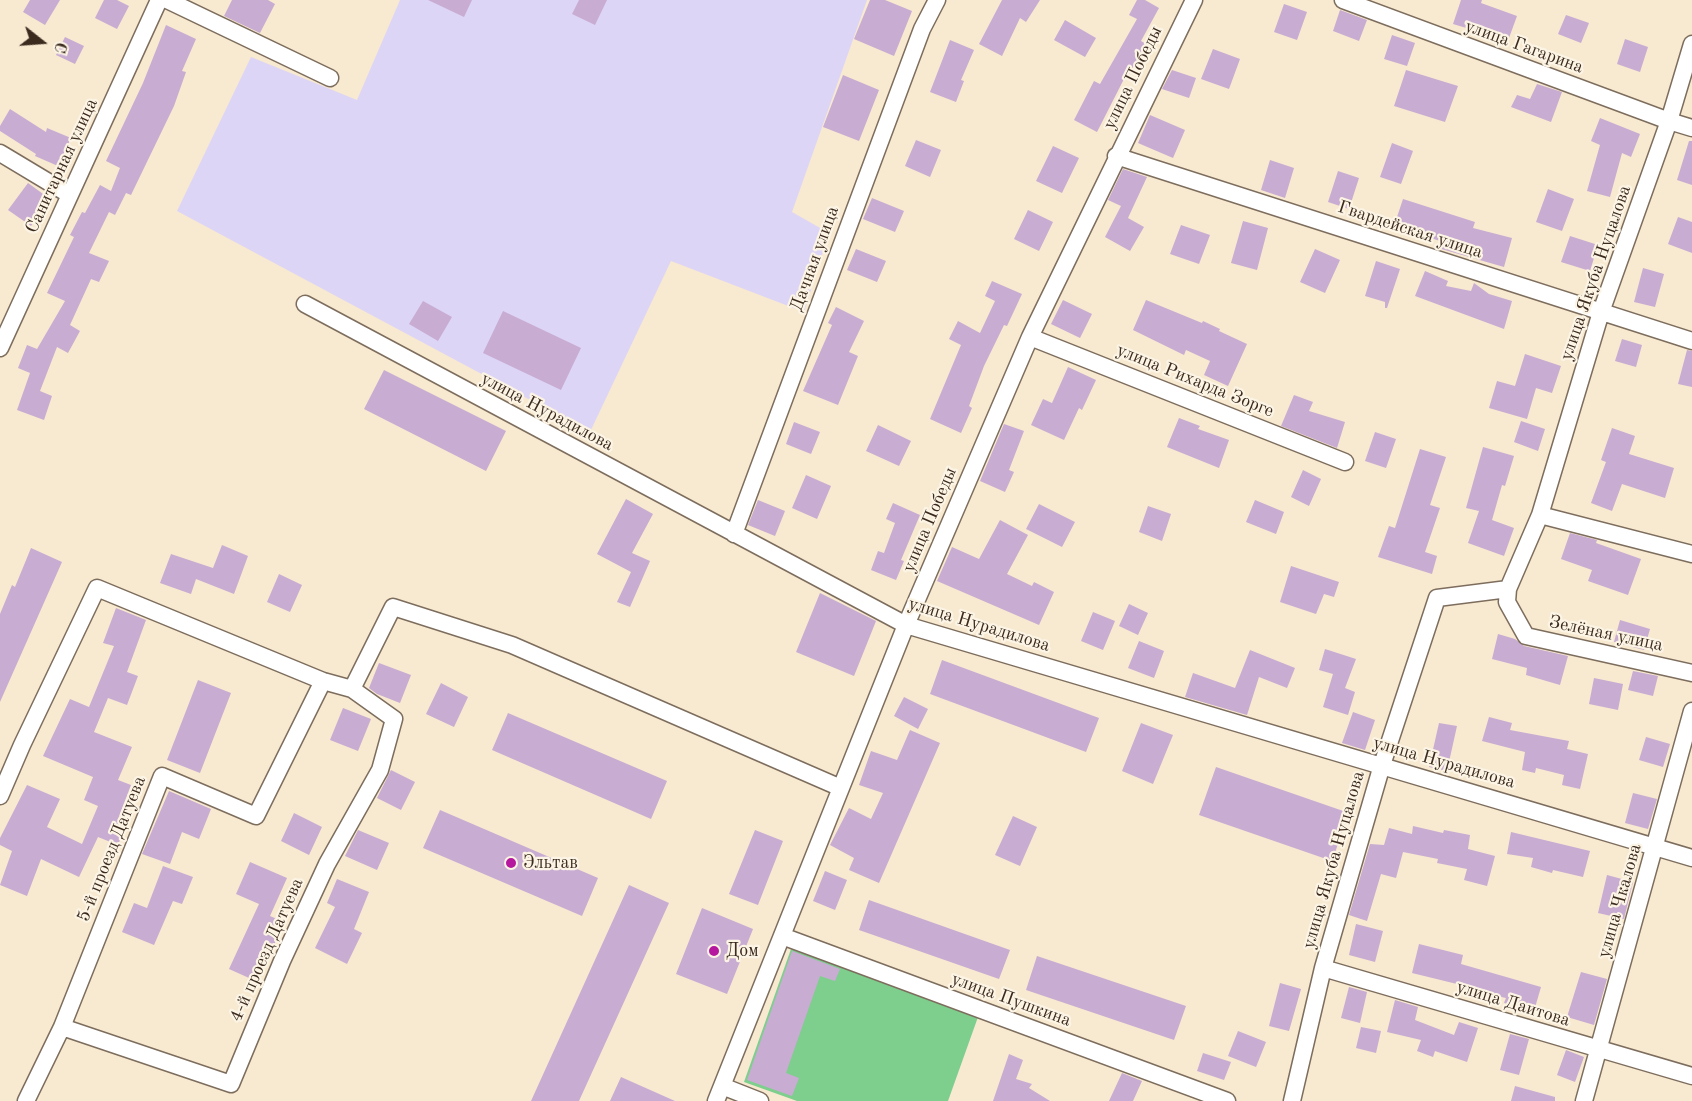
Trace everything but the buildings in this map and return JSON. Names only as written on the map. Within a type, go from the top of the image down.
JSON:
[{"type":"street","name":"Санитарная улица","points":[[0,348],[159,0]]},
{"type":"street","points":[[167,0],[330,78]]},
{"type":"street","name":"Дачная улица","points":[[734,534],[922,29],[937,0]]},
{"type":"street","name":"улица Победы","points":[[719,1094],[906,625],[1030,336],[1194,0]]},
{"type":"street","name":"улица Гагарина","points":[[1343,0],[1669,122],[1692,128]]},
{"type":"street","name":"улица Якуба Нуцалова","points":[[1292,1101],[1323,968],[1382,765],[1437,598],[1508,589],[1540,515],[1601,312],[1669,122],[1692,44]]},
{"type":"street","points":[[0,153],[70,195]]},
{"type":"street","name":"Гвардейская улица","points":[[1116,156],[1692,341]]},
{"type":"street","name":"улица Нурадилова","points":[[305,304],[906,625],[1692,858]]},
{"type":"street","name":"улица Рихарда Зорге","points":[[1030,336],[1345,462]]},
{"type":"street","points":[[1540,515],[1692,554]]},
{"type":"street","points":[[0,796],[97,588],[323,681],[352,690],[393,607],[512,645],[842,788]]},
{"type":"street","name":"Зелёная улица","points":[[1508,589],[1507,602],[1526,636],[1692,673]]},
{"type":"street","name":"5-й проезд Датуева","points":[[26,1101],[62,1027],[162,776],[256,816],[323,681]]},
{"type":"street","name":"4-й проезд Датуева","points":[[62,1027],[231,1084],[282,961],[327,864],[380,770],[394,719],[352,690]]},
{"type":"street","name":"улица Чкалова","points":[[1584,1101],[1692,711]]},
{"type":"street","name":"улица Пушкина","points":[[782,936],[1227,1101]]},
{"type":"street","name":"улица Даитова","points":[[1323,968],[1692,1076]]},
{"type":"street","points":[[719,1094],[760,1101]]},
{"type":"shaded area","points":[[400,0],[867,0],[792,212],[829,233],[804,312],[671,261],[590,432],[177,211],[251,57],[357,100]]},
{"type":"green space","points":[[791,949],[978,1017],[948,1101],[797,1101],[744,1082]]},
{"type":"place","name":"Эльтав","points":[[511,863]]},
{"type":"place","name":"Дом","points":[[714,951]]}]
